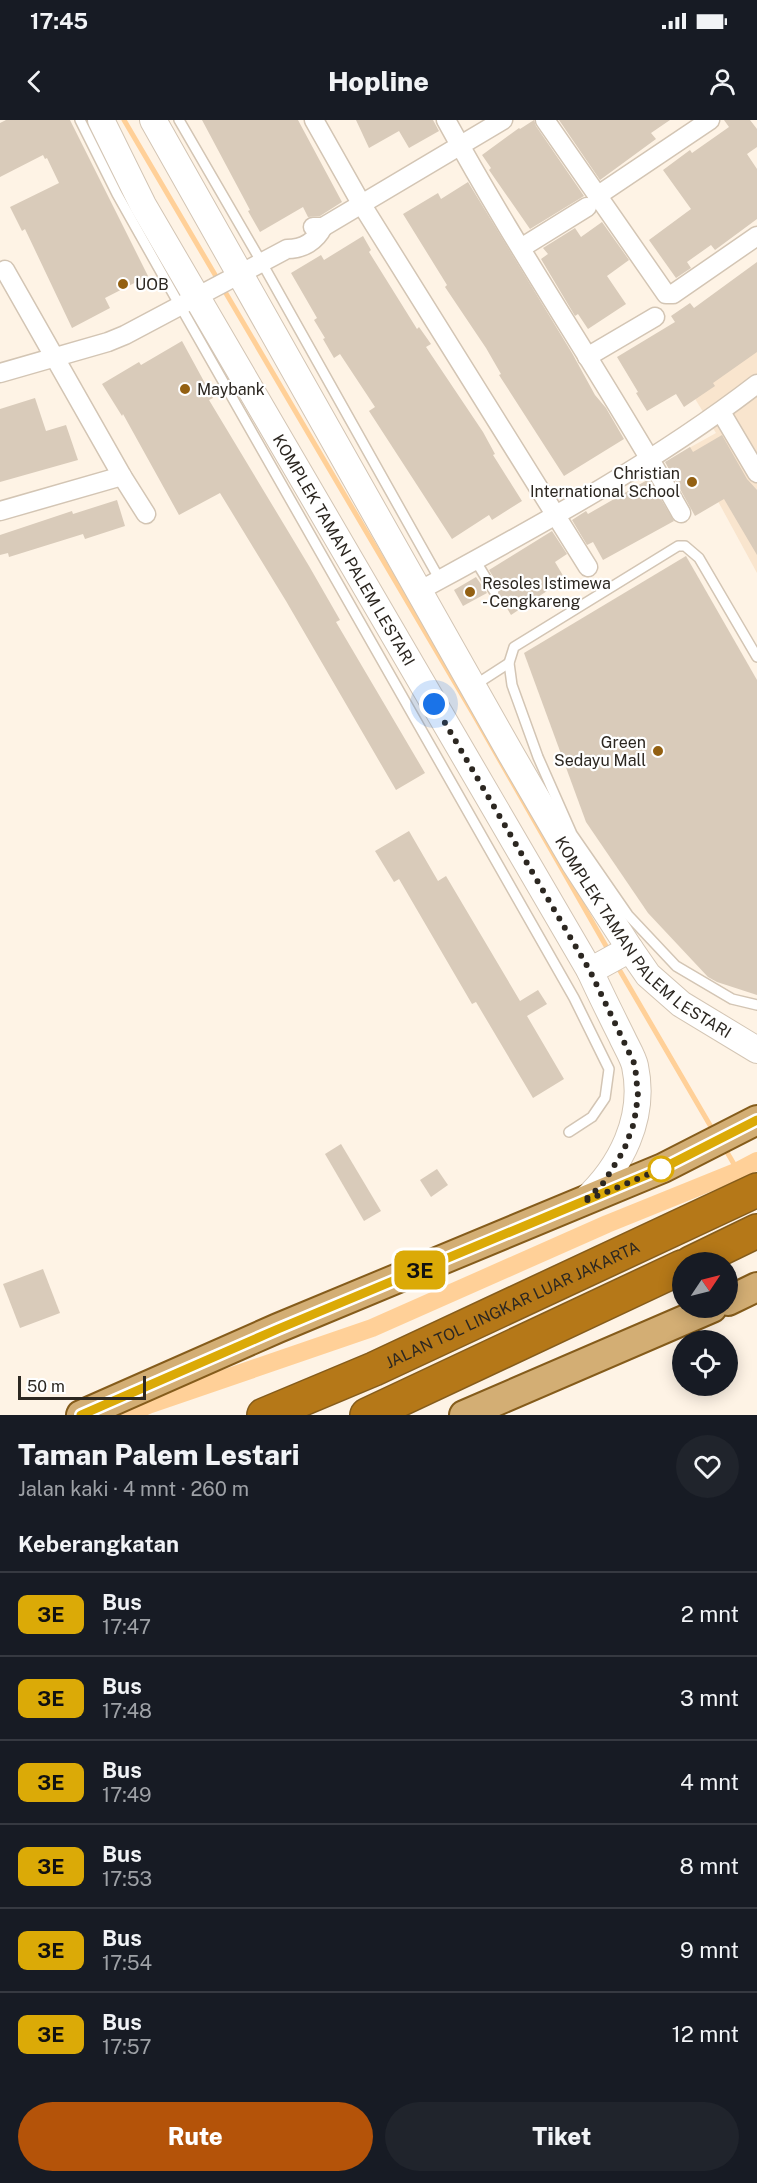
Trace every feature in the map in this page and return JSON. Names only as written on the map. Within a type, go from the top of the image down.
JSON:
[{"type":"highway","name":"JALAN TOL LINGKAR LUAR JAKARTA","points":[[264,1415],[374,1369],[757,1190]]},
{"type":"highway","points":[[714,1252],[757,1231]]},
{"type":"highway","points":[[367,1415],[672,1272]]},
{"type":"main road","points":[[81,1415],[278,1329],[663,1168],[750,1123]]},
{"type":"main road","points":[[738,1296],[757,1287]]},
{"type":"main road","points":[[464,1415],[689,1318]]},
{"type":"street","name":"KOMPLEK TAMAN PALEM LESTARI","points":[[101,120],[143,205],[196,298],[610,960],[648,975],[681,1004],[757,1050]]},
{"type":"street","name":"KOMPLEK TAMAN PALEM LESTARI","points":[[153,120],[429,586],[473,686],[575,864],[610,960],[635,1065],[638,1096],[634,1123],[624,1150],[602,1185],[583,1202]]},
{"type":"street","points":[[314,120],[362,205],[588,567]]},
{"type":"street","points":[[446,120],[681,513]]},
{"type":"street","points":[[0,373],[117,339],[287,249],[294,238],[311,227],[323,227],[503,120]]},
{"type":"street","points":[[545,120],[592,201],[668,294],[673,294],[757,236]]},
{"type":"street","points":[[521,248],[710,120]]},
{"type":"street","points":[[5,270],[146,514]]},
{"type":"street","points":[[586,357],[655,317]]},
{"type":"street","points":[[429,586],[557,515],[650,459],[721,412],[757,384]]},
{"type":"street","points":[[721,412],[757,473]]},
{"type":"street","points":[[0,511],[122,476]]},
{"type":"lane","points":[[80,120],[117,194],[196,298],[574,998],[609,1069],[605,1098],[592,1117],[569,1132]]},
{"type":"lane","points":[[179,120],[244,272]]},
{"type":"lane","points":[[757,657],[699,558],[685,546],[678,546],[514,647],[509,663],[512,685],[538,757],[572,834],[628,915],[676,966],[732,999],[757,1005]]},
{"type":"lane","points":[[476,560],[494,591]]},
{"type":"lane","points":[[473,686],[509,663]]},
{"type":"lane","points":[[511,753],[551,787]]},
{"type":"shaded area","points":[[757,304],[757,573],[689,448],[716,433],[675,366]]},
{"type":"building","points":[[6,120],[70,120],[148,276],[105,298],[110,308],[72,328],[25,229],[22,231],[10,207],[59,183],[47,158],[45,159],[43,155],[0,177],[0,123]]},
{"type":"building","points":[[202,120],[298,120],[342,202],[320,216],[308,217],[303,207],[260,232]]},
{"type":"building","points":[[356,120],[433,120],[439,131],[409,148],[399,131],[369,148]]},
{"type":"building","points":[[534,120],[584,196],[530,229],[489,170],[491,168],[482,155]]},
{"type":"building","points":[[559,120],[670,120],[651,133],[656,139],[600,180]]},
{"type":"building","points":[[724,120],[750,120],[757,129],[757,147],[747,154],[757,169],[757,219],[715,250],[711,245],[687,262],[691,268],[676,278],[649,240],[691,209],[663,170],[690,150],[692,153],[729,127]]},
{"type":"building","points":[[468,182],[595,395],[606,408],[624,439],[564,476],[499,375],[501,374],[486,348],[445,287],[447,285],[403,214],[438,193],[441,199]]},
{"type":"building","points":[[602,222],[629,260],[607,276],[626,304],[588,329],[578,314],[575,316],[541,259],[548,254],[543,248],[575,228],[581,237]]},
{"type":"building","points":[[363,236],[371,250],[369,252],[417,329],[419,327],[431,344],[426,347],[483,432],[495,454],[493,455],[522,501],[492,520],[489,515],[452,539],[369,411],[375,407],[340,354],[334,358],[314,320],[317,318],[291,273],[321,255],[324,260]]},
{"type":"building","points":[[757,262],[757,352],[713,383],[715,386],[684,407],[676,394],[647,411],[617,357],[675,322],[671,316],[690,303],[694,308]]},
{"type":"building","points":[[182,341],[213,398],[209,400],[309,566],[340,620],[336,622],[425,773],[396,790],[220,493],[179,515],[123,414],[122,416],[102,384],[139,362],[141,365]]},
{"type":"building","points":[[35,398],[46,431],[66,425],[78,460],[0,482],[0,409]]},
{"type":"building","points":[[722,435],[747,479],[757,490],[757,555],[724,499],[695,516],[665,462],[690,447],[693,452]]},
{"type":"building","points":[[649,479],[674,521],[603,560],[593,542],[587,545],[572,520],[586,511],[588,514]]},
{"type":"building","points":[[117,500],[125,526],[85,539],[83,534],[9,557],[8,553],[0,555],[0,535],[72,511],[73,514]]},
{"type":"building","points":[[552,531],[567,554],[555,562],[565,579],[511,615],[499,595],[500,588],[489,570]]},
{"type":"building","name":"Green Sedayu Mall","points":[[686,556],[757,680],[757,995],[708,977],[648,913],[586,822],[524,653]]},
{"type":"building","name":"Resoles Istimewa - Cengkareng","points":[[476,577],[487,593],[463,606],[454,590]]},
{"type":"building","points":[[409,831],[438,881],[446,876],[520,1001],[538,990],[547,1004],[527,1016],[564,1079],[533,1098],[476,1002],[472,1004],[399,879],[394,882],[375,851]]},
{"type":"building","points":[[341,1144],[381,1211],[364,1221],[325,1154]]},
{"type":"building","points":[[437,1169],[448,1185],[431,1197],[420,1180]]},
{"type":"building","points":[[43,1269],[60,1313],[20,1328],[3,1284]]},
{"type":"waterway","points":[[124,120],[474,715],[610,953]]},
{"type":"waterway","points":[[616,964],[714,1132]]},
{"type":"waterway","points":[[724,1147],[738,1171]]},
{"type":"waterway","points":[[126,1415],[148,1405],[372,1328],[607,1224],[738,1171],[757,1161]]},
{"type":"bus line","name":"3E","points":[[81,1415],[278,1329],[663,1168],[757,1120]]},
{"type":"place","name":"UOB","points":[[123,284]]},
{"type":"place","name":"Maybank","points":[[185,389]]},
{"type":"place","name":"Christian International School","points":[[692,482]]},
{"type":"place","name":"Resoles Istimewa - Cengkareng","points":[[470,592]]},
{"type":"place","name":"Green Sedayu Mall","points":[[658,751]]},
{"type":"route","points":[[434,704],[590,971],[635,1065],[638,1096],[634,1123],[624,1150],[602,1185],[583,1202],[663,1168],[661,1169]]}]
